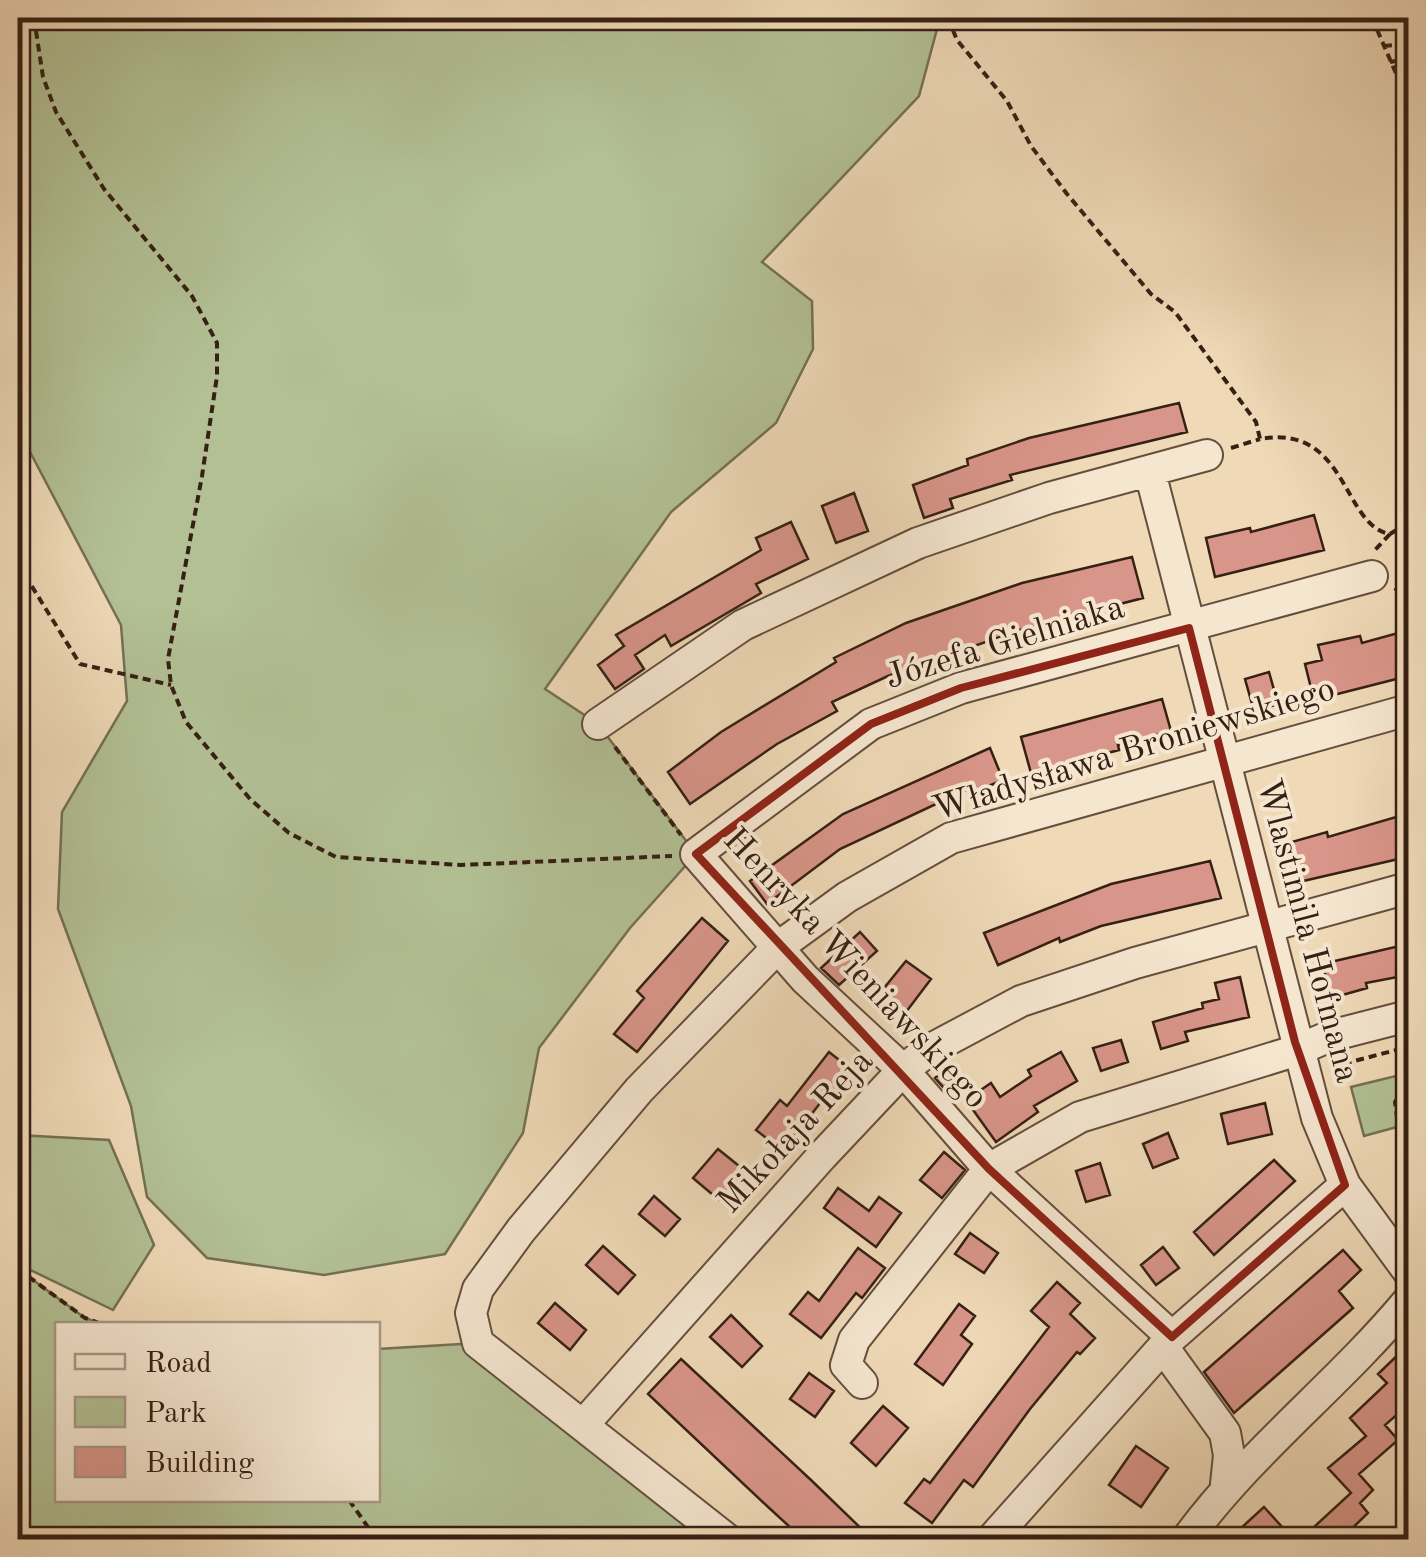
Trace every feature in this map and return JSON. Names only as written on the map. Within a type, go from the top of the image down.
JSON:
[{"type":"street","points":[[598,724],[743,625],[918,543],[1034,502],[1207,455]]},
{"type":"street","name":"Wlastimila Hofmana","points":[[1150,472],[1302,1064],[1345,1186],[1408,1271]]},
{"type":"street","name":"Józefa Gielniaka","points":[[696,854],[870,724],[962,688],[1372,576]]},
{"type":"street","name":"Władysława Broniewskiego","points":[[728,1540],[478,1344],[471,1313],[478,1289],[520,1230],[638,1090],[777,948],[847,897],[951,838],[1408,710]]},
{"type":"street","name":"Henryka Wieniawskiego","points":[[696,854],[777,948],[903,1070],[989,1169],[1168,1342],[1225,1433],[1229,1455],[1226,1484]]},
{"type":"street","name":"Mikołaja Reja","points":[[583,1425],[903,1070],[968,1025],[1021,1001],[1408,888]]},
{"type":"street","points":[[862,1384],[846,1365],[854,1340],[989,1169],[1080,1117],[1302,1064],[1330,1036],[1408,1016]]},
{"type":"street","points":[[991,1540],[1168,1342],[1345,1186]]},
{"type":"street","points":[[1186,1540],[1226,1484],[1348,1368],[1408,1301]]},
{"type":"path","points":[[34,18],[43,77],[56,112],[104,189],[192,296],[217,343],[217,376],[202,476],[168,659],[170,686],[186,722],[250,800],[289,833],[336,857],[460,865],[696,854]]},
{"type":"path","points":[[948,18],[968,55],[1016,114],[1031,146],[1141,282],[1175,312],[1256,422],[1260,439],[1290,438],[1320,452],[1372,525],[1390,534]]},
{"type":"path","points":[[1372,18],[1408,101]]},
{"type":"path","points":[[1384,46],[1408,44]]},
{"type":"path","points":[[1390,62],[1408,59]]},
{"type":"path","points":[[1408,523],[1390,534],[1369,560],[1372,576],[1389,583],[1408,603]]},
{"type":"path","points":[[18,564],[80,664],[170,686]]},
{"type":"path","name":"Henryka Wieniawskiego","points":[[598,724],[696,854]]},
{"type":"path","points":[[1302,1064],[1322,1069],[1408,1047]]},
{"type":"path","points":[[1399,1132],[1396,1102],[1408,1081]]},
{"type":"path","points":[[18,1269],[85,1318],[96,1322]]},
{"type":"path","points":[[350,1502],[377,1540]]},
{"type":"highlighted area","points":[[1189,628],[1295,1042],[1345,1185],[1172,1337],[989,1169],[696,854],[871,724],[961,688]]},
{"type":"green space","points":[[18,18],[940,18],[919,96],[762,262],[812,301],[813,349],[776,423],[671,512],[545,689],[598,724],[696,854],[630,928],[539,1048],[523,1133],[445,1254],[324,1275],[207,1258],[147,1197],[131,1106],[58,909],[62,812],[127,701],[121,625],[18,429]]},
{"type":"green space","points":[[1408,1073],[1408,1124],[1364,1136],[1351,1087]]},
{"type":"green space","points":[[18,1135],[109,1140],[154,1245],[113,1310],[18,1264]]},
{"type":"green space","points":[[18,1269],[85,1318],[96,1322],[55,1322],[55,1502],[380,1502],[380,1349],[478,1343],[727,1539],[18,1539]]},
{"type":"building","points":[[1179,403],[1187,432],[1010,475],[1012,480],[950,499],[953,508],[924,518],[913,485],[968,465],[967,459],[1029,438]]},
{"type":"building","points":[[854,493],[868,531],[836,543],[822,506]]},
{"type":"building","points":[[1314,515],[1324,550],[1215,577],[1206,538],[1250,528],[1251,532]]},
{"type":"building","points":[[791,522],[808,559],[756,584],[761,593],[671,646],[665,635],[635,655],[644,669],[615,689],[598,665],[624,646],[616,635],[761,550],[756,538]]},
{"type":"building","points":[[1132,557],[1143,598],[1023,629],[888,676],[832,702],[837,711],[777,744],[690,804],[668,772],[721,732],[836,662],[834,658],[906,623],[1022,583]]},
{"type":"building","points":[[1398,633],[1408,676],[1314,700],[1305,664],[1322,660],[1318,645],[1360,636],[1362,643]]},
{"type":"building","points":[[1269,672],[1278,704],[1254,711],[1245,679]]},
{"type":"building","points":[[1162,699],[1171,731],[1118,745],[1119,750],[1031,773],[1021,737]]},
{"type":"building","points":[[990,748],[1003,780],[972,793],[970,788],[840,849],[767,904],[750,881],[843,814]]},
{"type":"building","points":[[1396,817],[1407,857],[1299,882],[1288,843],[1327,832],[1328,837]]},
{"type":"building","points":[[1210,861],[1221,898],[1101,926],[1060,942],[1059,938],[998,965],[984,933],[1111,884]]},
{"type":"building","points":[[702,918],[728,941],[637,1052],[614,1034],[644,998],[637,991]]},
{"type":"building","points":[[860,932],[877,951],[839,985],[821,968]]},
{"type":"building","points":[[1408,944],[1408,975],[1366,983],[1367,988],[1332,998],[1322,964]]},
{"type":"building","points":[[906,961],[931,979],[906,1012],[880,993]]},
{"type":"building","points":[[1240,977],[1249,1017],[1185,1032],[1188,1041],[1161,1049],[1153,1022],[1203,1008],[1202,1003],[1219,999],[1215,983]]},
{"type":"building","points":[[1121,1040],[1128,1062],[1101,1071],[1093,1048]]},
{"type":"building","points":[[829,1052],[857,1074],[833,1105],[824,1098],[783,1151],[756,1130],[780,1100],[787,1106]]},
{"type":"building","points":[[1061,1052],[1077,1081],[1034,1106],[1038,1112],[996,1142],[966,1100],[991,1083],[1000,1097],[1031,1076],[1028,1070]]},
{"type":"building","points":[[947,1067],[964,1086],[952,1097],[935,1078]]},
{"type":"building","points":[[1265,1103],[1272,1134],[1228,1144],[1221,1114]]},
{"type":"building","points":[[1168,1133],[1178,1158],[1153,1168],[1143,1144]]},
{"type":"building","points":[[718,1149],[744,1170],[719,1200],[693,1178]]},
{"type":"building","points":[[944,1152],[965,1170],[942,1198],[920,1180]]},
{"type":"building","points":[[1274,1160],[1295,1181],[1214,1255],[1194,1232]]},
{"type":"building","points":[[1100,1163],[1110,1195],[1086,1202],[1076,1171]]},
{"type":"building","points":[[838,1188],[869,1211],[879,1197],[901,1213],[876,1247],[824,1208]]},
{"type":"building","points":[[654,1196],[680,1219],[665,1236],[639,1214]]},
{"type":"building","points":[[970,1233],[998,1253],[984,1273],[955,1254]]},
{"type":"building","points":[[603,1246],[635,1275],[618,1294],[586,1265]]},
{"type":"building","points":[[1163,1247],[1179,1268],[1156,1285],[1141,1265]]},
{"type":"building","points":[[858,1248],[885,1268],[862,1298],[856,1293],[821,1338],[790,1314],[808,1292],[819,1301]]},
{"type":"building","points":[[1343,1250],[1361,1270],[1339,1291],[1353,1308],[1234,1413],[1204,1372]]},
{"type":"building","points":[[1057,1282],[1080,1303],[1070,1314],[1095,1338],[1080,1354],[1077,1352],[1030,1409],[973,1487],[964,1480],[932,1523],[905,1503],[924,1479],[930,1483],[1049,1327],[1031,1311]]},
{"type":"building","points":[[555,1303],[586,1330],[570,1350],[538,1323]]},
{"type":"building","points":[[959,1304],[975,1316],[961,1335],[972,1344],[943,1385],[915,1364]]},
{"type":"building","points":[[731,1315],[762,1346],[742,1367],[710,1337]]},
{"type":"building","points":[[1408,1345],[1408,1405],[1385,1425],[1398,1440],[1359,1474],[1373,1490],[1360,1503],[1368,1513],[1340,1540],[1327,1540],[1314,1527],[1351,1493],[1328,1468],[1366,1436],[1350,1418],[1387,1383],[1378,1374]]},
{"type":"building","points":[[681,1359],[873,1540],[804,1540],[648,1394]]},
{"type":"building","points":[[809,1373],[834,1391],[815,1417],[790,1399]]},
{"type":"building","points":[[883,1406],[908,1428],[876,1466],[851,1443]]},
{"type":"building","points":[[1136,1446],[1168,1468],[1141,1507],[1109,1485]]},
{"type":"building","points":[[1264,1507],[1283,1528],[1269,1540],[1228,1540]]}]
